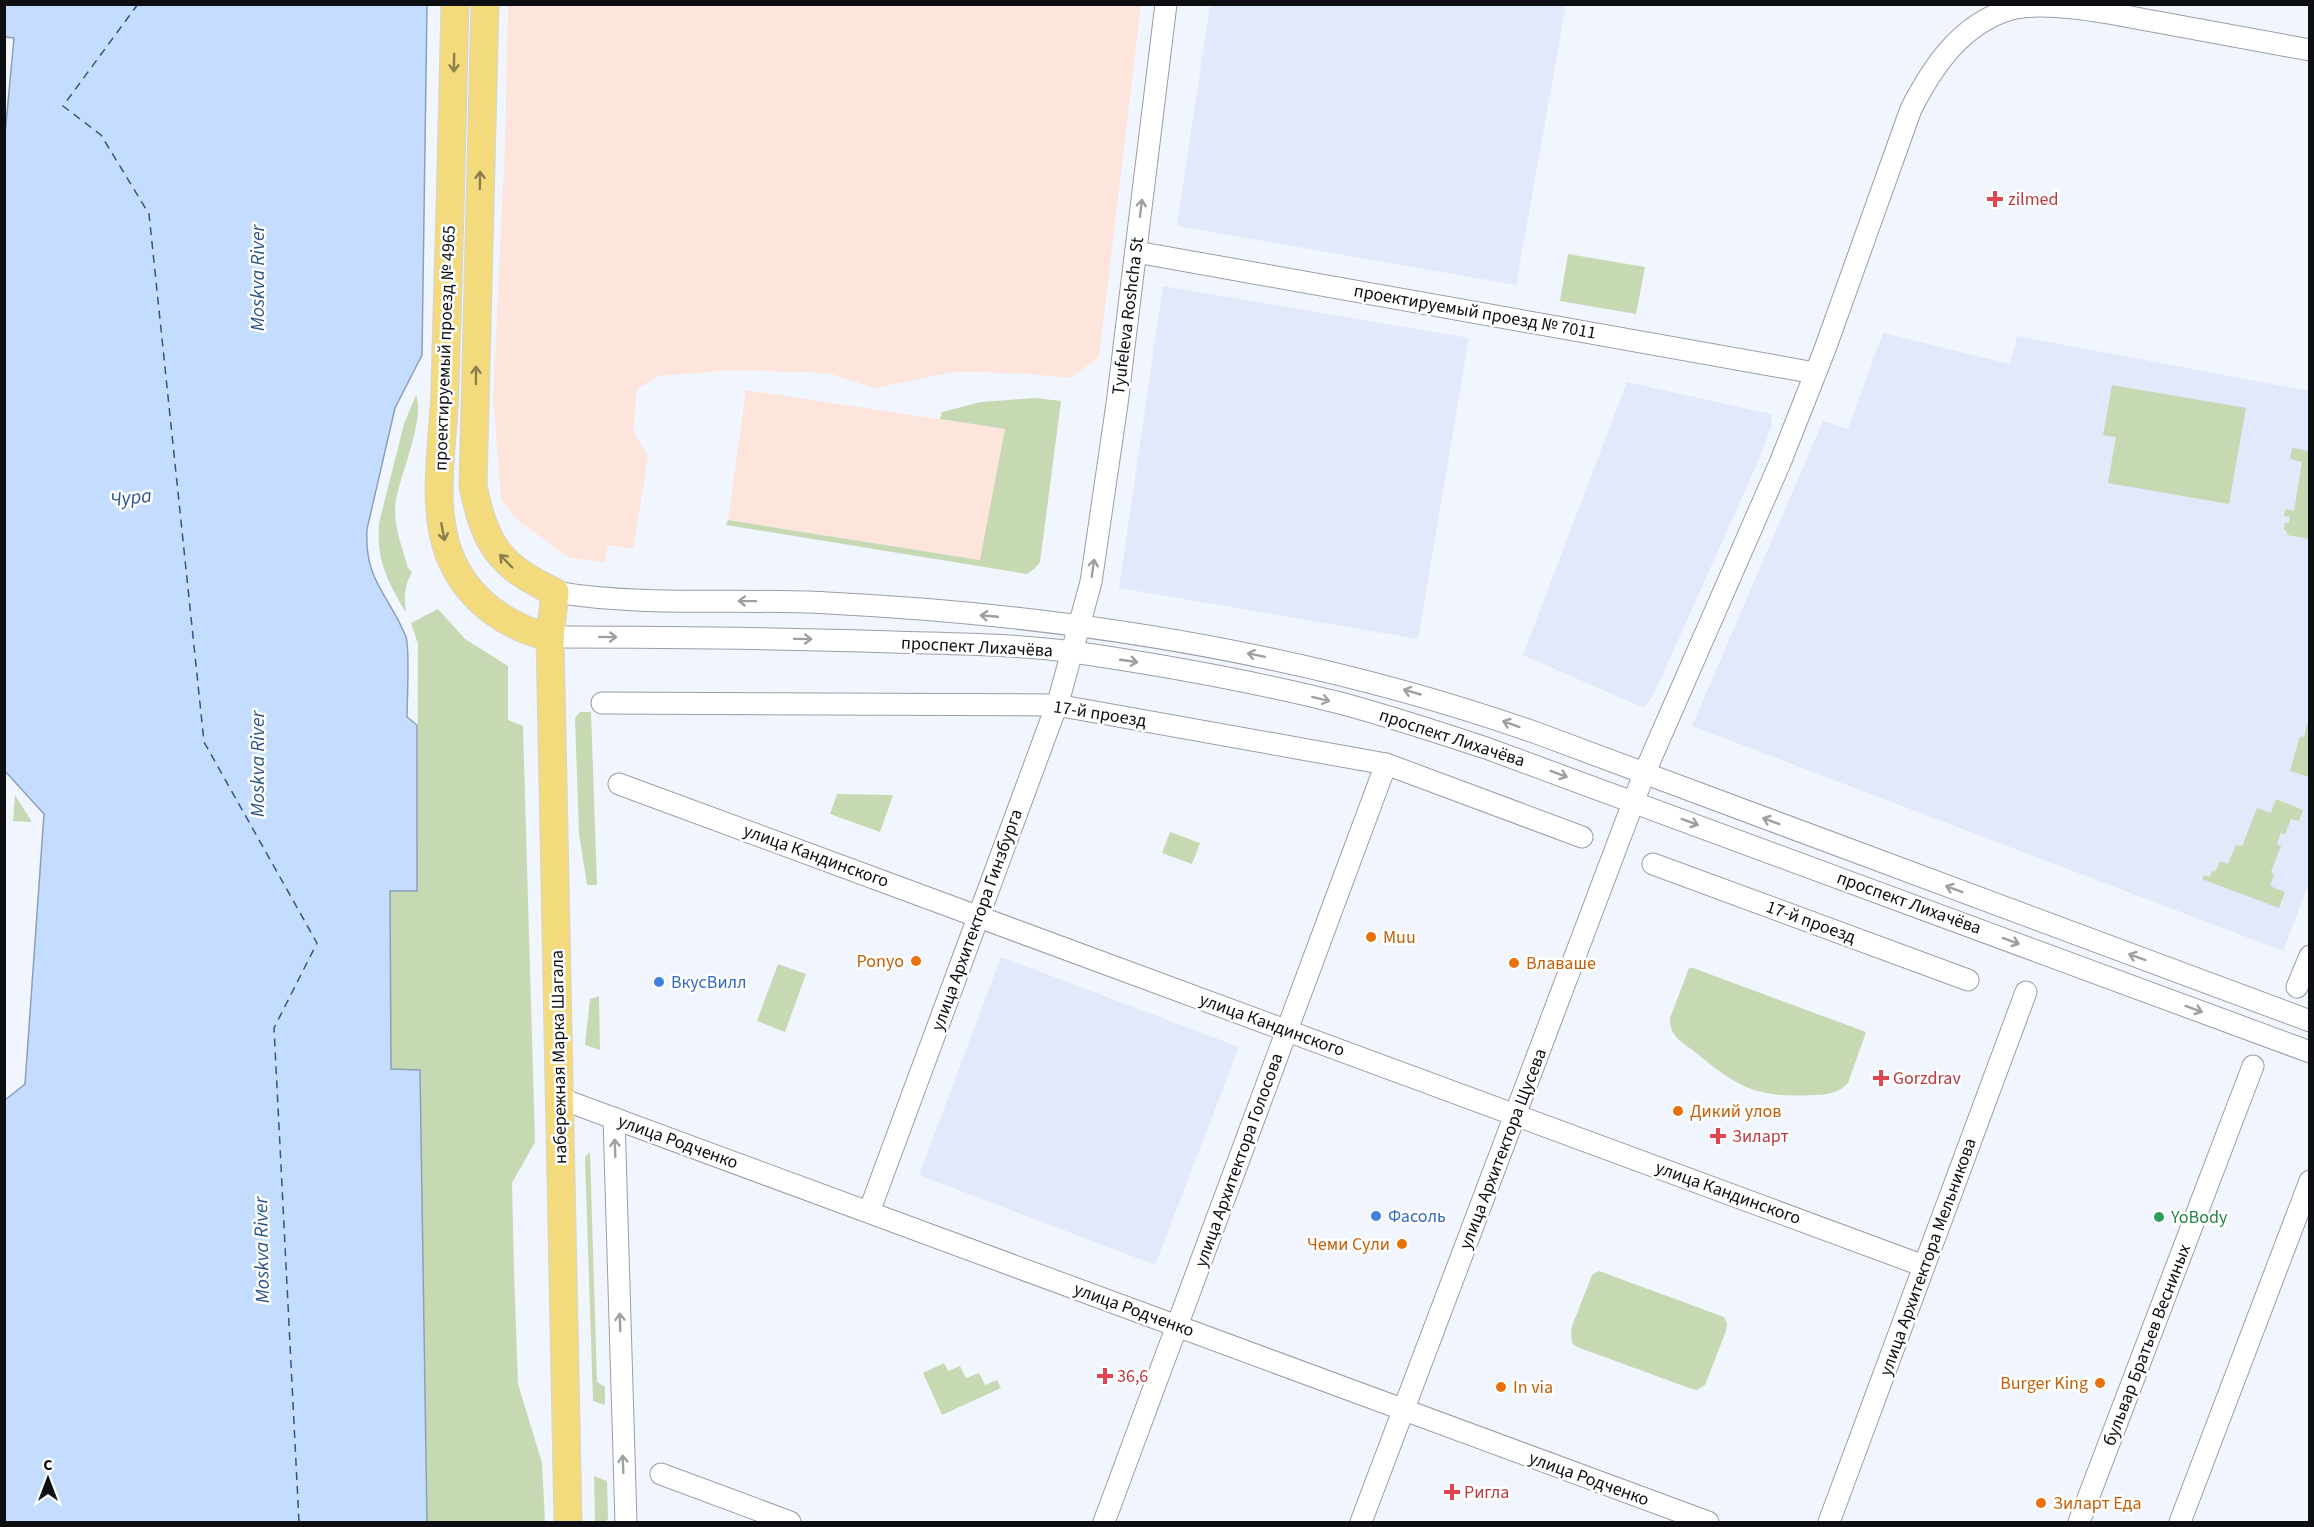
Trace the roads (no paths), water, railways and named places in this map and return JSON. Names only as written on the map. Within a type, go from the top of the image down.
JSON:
[{"type":"main road","name":"проектируемый проезд № 4965","points":[[456,4],[445,393],[439,507],[443,534],[449,555],[478,600],[498,616],[518,627],[550,637]]},
{"type":"main road","name":"проектируемый проезд № 4965","points":[[485,4],[473,486],[479,514],[491,543],[522,576],[555,592]]},
{"type":"main road","name":"набережная Марка Шагала","points":[[555,592],[550,637],[568,1522]]},
{"type":"street","name":"Tyufeleva Roshcha St","points":[[1079,625],[1092,570],[1117,404],[1166,4]]},
{"type":"street","name":"улица Архитектора Щусева","points":[[1361,1522],[1644,774],[1780,463],[1911,109],[1929,75],[1951,46],[1986,21],[2012,9],[2054,6],[2095,11],[2310,50]]},
{"type":"street","name":"проектируемый проезд № 7011","points":[[1136,252],[1815,373]]},
{"type":"street","name":"проспект Лихачёва","points":[[555,592],[670,600],[826,603],[1079,625],[1249,653],[1376,682],[1501,720],[2310,1021]]},
{"type":"street","name":"улица Архитектора Гинзбурга","points":[[869,1212],[1056,705],[1079,625]]},
{"type":"street","name":"проспект Лихачёва","points":[[550,637],[938,643],[1071,652],[1199,672],[1341,704],[1485,748],[2310,1052]]},
{"type":"street","name":"17-й проезд","points":[[602,703],[1056,705],[1386,764],[1582,837]]},
{"type":"street","name":"улица Архитектора Голосова","points":[[1104,1522],[1386,764]]},
{"type":"street","name":"улица Кандинского","points":[[620,784],[1924,1266]]},
{"type":"street","name":"17-й проезд","points":[[1653,864],[1968,980]]},
{"type":"street","points":[[2297,987],[2310,956]]},
{"type":"street","name":"улица Архитектора Мельникова","points":[[1829,1522],[2026,992]]},
{"type":"street","name":"бульвар Братьев Весниных","points":[[2079,1522],[2253,1066]]},
{"type":"street","name":"улица Родченко","points":[[559,1098],[1177,1329],[1708,1522]]},
{"type":"street","points":[[614,1118],[626,1522]]},
{"type":"street","points":[[2180,1522],[2310,1181]]},
{"type":"street","points":[[661,1473],[790,1522]]},
{"type":"water","points":[[5,4],[427,5],[422,355],[395,408],[367,529],[367,547],[369,562],[379,587],[406,637],[407,717],[417,725],[417,891],[390,891],[391,1069],[420,1070],[427,1522],[5,1522],[5,1100],[25,1084],[44,814],[4,770],[4,145],[14,38],[5,37]]},
{"type":"place","name":"zilmed","points":[[1995,199]]},
{"type":"place","name":"Muu","points":[[1371,937]]},
{"type":"place","name":"Ponyo","points":[[916,961]]},
{"type":"place","name":"Влаваше","points":[[1514,963]]},
{"type":"place","name":"ВкусВилл","points":[[659,982]]},
{"type":"place","name":"Gorzdrav","points":[[1881,1078]]},
{"type":"place","name":"Дикий улов","points":[[1678,1111]]},
{"type":"place","name":"Зиларт","points":[[1718,1136]]},
{"type":"place","name":"Фасоль","points":[[1376,1216]]},
{"type":"place","name":"YoBody","points":[[2159,1217]]},
{"type":"place","name":"Чеми Сули","points":[[1402,1244]]},
{"type":"place","name":"36,6","points":[[1105,1376]]},
{"type":"place","name":"Burger King","points":[[2100,1383]]},
{"type":"place","name":"In via","points":[[1501,1387]]},
{"type":"place","name":"Ригла","points":[[1452,1492]]},
{"type":"place","name":"Зиларт Еда","points":[[2041,1503]]},
{"type":"water label","name":"Moskva River","points":[[258,278]]},
{"type":"water label","name":"Чура","points":[[131,498]]},
{"type":"water label","name":"Moskva River","points":[[258,764]]},
{"type":"water label","name":"Moskva River","points":[[262,1250]]}]
